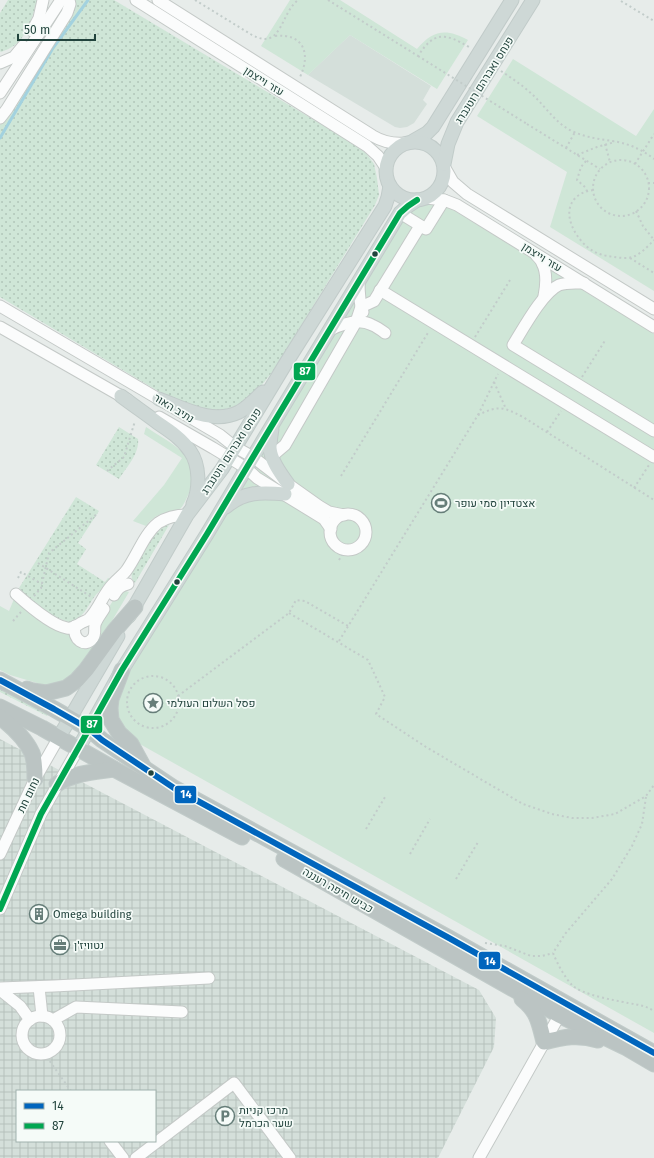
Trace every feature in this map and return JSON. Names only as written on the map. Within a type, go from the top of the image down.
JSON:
[{"type":"highway","points":[[0,679],[33,691],[46,693],[66,688],[77,680],[86,670],[134,607]]},
{"type":"highway","points":[[122,670],[111,700],[111,720],[119,734],[131,744],[144,769]]},
{"type":"highway","name":"כביש חיפה רעננה","points":[[0,679],[89,729],[102,740],[144,769],[181,792],[442,934],[563,1010],[654,1064]]},
{"type":"highway","name":"כביש חיפה רעננה","points":[[0,707],[59,737],[114,769],[272,853],[481,971],[654,1053]]},
{"type":"highway","points":[[0,717],[14,727],[32,753],[35,779]]},
{"type":"highway","points":[[58,784],[67,778],[89,772],[114,769]]},
{"type":"highway","points":[[481,971],[528,1004],[535,1013],[544,1042],[577,1036],[625,1047]]},
{"type":"main road","name":"פנחס ואברהם רוטנברג","points":[[409,142],[427,133],[433,126],[512,0]]},
{"type":"main road","name":"פנחס ואברהם רוטנברג","points":[[444,166],[446,148],[455,126],[533,0]]},
{"type":"main road","points":[[409,142],[427,143],[435,148],[444,166],[444,178],[440,186],[434,193],[422,199],[408,199],[400,196],[390,186],[386,177],[388,159],[393,151],[400,145],[409,142]]},
{"type":"main road","name":"פנחס ואברהם רוטנברג","points":[[59,737],[187,515],[222,469],[286,362],[385,206],[390,186]]},
{"type":"main road","name":"פנחס ואברהם רוטנברג","points":[[78,748],[122,670],[220,512],[400,214],[408,206],[422,199]]},
{"type":"main road","points":[[159,399],[200,414],[224,417],[238,412],[251,404],[263,392],[286,362]]},
{"type":"main road","points":[[121,396],[177,437],[191,452],[198,471],[195,499],[187,515]]},
{"type":"main road","points":[[220,512],[232,501],[252,493],[286,489],[270,450],[273,425]]},
{"type":"street","points":[[0,63],[14,57],[20,51],[39,18],[43,0]]},
{"type":"street","points":[[0,91],[60,0]]},
{"type":"street","points":[[0,117],[7,109],[67,13],[70,0]]},
{"type":"street","name":"עזר וייצמן","points":[[136,0],[369,148],[378,156],[386,168]]},
{"type":"street","name":"עזר וייצמן","points":[[158,0],[376,138],[391,143],[409,142]]},
{"type":"street","points":[[0,83],[0,91]]},
{"type":"street","name":"עזר וייצמן","points":[[444,166],[453,182],[467,194],[654,309]]},
{"type":"street","name":"עזר וייצמן","points":[[422,199],[444,200],[461,207],[654,327]]},
{"type":"street","points":[[400,214],[426,229],[444,200]]},
{"type":"street","points":[[272,456],[285,444],[356,322],[361,307],[374,301],[420,226]]},
{"type":"street","points":[[535,253],[543,264],[546,277],[546,289],[544,296],[513,345],[654,432]]},
{"type":"street","points":[[359,281],[361,307],[366,317],[372,324],[386,333]]},
{"type":"street","points":[[544,296],[557,286],[566,283],[584,283]]},
{"type":"street","points":[[380,290],[654,457]]},
{"type":"street","name":"נתיב האור","points":[[0,306],[220,435],[235,447],[253,457],[286,489],[324,519],[331,530]]},
{"type":"street","points":[[330,330],[341,324],[364,322],[372,324]]},
{"type":"street","name":"נתיב האור","points":[[0,327],[213,448],[246,468],[257,478],[286,489],[329,512],[344,515]]},
{"type":"street","points":[[350,514],[356,516],[361,520],[366,528],[366,534],[362,543],[352,550],[340,548],[332,539],[331,530],[333,524],[337,519],[344,515],[350,514]]},
{"type":"street","points":[[76,626],[75,634],[78,639],[84,642],[90,640],[95,635],[96,623],[124,581],[126,570],[151,530],[167,518],[178,515],[187,515]]},
{"type":"street","points":[[124,581],[142,594]]},
{"type":"street","points":[[16,594],[36,611],[61,626],[69,628],[88,620],[113,584],[124,581]]},
{"type":"street","name":"נחום חת","points":[[0,854],[35,779],[59,737]]},
{"type":"street","name":"נחום חת","points":[[0,909],[41,814],[78,748]]},
{"type":"street","points":[[0,989],[209,978]]},
{"type":"street","points":[[39,987],[42,1016]]},
{"type":"street","points":[[0,989],[20,1006],[30,1020]]},
{"type":"street","points":[[53,1020],[76,1007],[182,1012]]},
{"type":"street","points":[[479,1158],[563,1010]]},
{"type":"street","points":[[42,1016],[53,1020],[60,1030],[60,1037],[55,1048],[50,1052],[38,1053],[28,1048],[24,1042],[23,1030],[30,1020],[35,1017],[42,1016]]},
{"type":"street","points":[[136,1158],[234,1083],[290,1158]]},
{"type":"street","points":[[111,1142],[124,1158]]},
{"type":"path","points":[[195,0],[257,38],[266,39],[274,36],[288,36],[300,43],[305,55],[304,70],[294,86]]},
{"type":"path","points":[[274,36],[281,26],[289,9],[298,0]]},
{"type":"path","points":[[328,0],[600,169]]},
{"type":"path","points":[[621,1],[654,22]]},
{"type":"path","points":[[418,56],[433,39],[444,36],[463,43],[478,54]]},
{"type":"path","points":[[493,66],[526,89],[557,121],[575,132],[630,146],[654,159]]},
{"type":"path","points":[[566,148],[575,132]]},
{"type":"path","points":[[635,164],[654,134]]},
{"type":"path","points":[[577,155],[597,146],[618,142]]},
{"type":"path","points":[[605,144],[610,162]]},
{"type":"path","points":[[623,160],[635,164],[645,173],[648,183],[646,198],[642,206],[631,214],[623,216],[610,213],[599,206],[595,198],[593,190],[597,173],[610,162],[623,160]]},
{"type":"path","points":[[586,161],[581,167],[577,180],[585,187],[587,192]]},
{"type":"path","points":[[648,183],[654,183]]},
{"type":"path","points":[[593,190],[579,195],[571,204],[570,209],[571,224],[579,239],[586,246],[597,253],[605,256],[629,258],[641,252],[654,240],[643,226],[636,211]]},
{"type":"path","points":[[629,258],[654,273]]},
{"type":"path","points":[[470,345],[510,280]]},
{"type":"path","points":[[341,476],[434,323]]},
{"type":"path","points":[[339,642],[478,415],[503,365]]},
{"type":"path","points":[[494,382],[506,408]]},
{"type":"path","points":[[478,415],[491,409],[506,408],[523,417],[654,500]]},
{"type":"path","points":[[547,432],[558,415]]},
{"type":"path","points":[[107,471],[124,457],[135,421]]},
{"type":"path","points":[[634,488],[647,468]]},
{"type":"path","points":[[13,621],[41,588],[49,553],[97,514]]},
{"type":"path","points":[[339,560],[345,550]]},
{"type":"path","points":[[38,564],[100,602]]},
{"type":"path","points":[[18,578],[21,572],[42,584]]},
{"type":"path","points":[[178,696],[289,612],[296,600],[305,601],[348,626]]},
{"type":"path","points":[[289,612],[368,660],[384,698],[376,714],[426,748],[523,804],[572,818],[592,818],[614,814],[646,796],[654,785]]},
{"type":"path","points":[[147,676],[155,676],[167,680],[175,689],[178,696],[179,704],[173,719],[166,725],[158,728],[149,728],[140,725],[133,720],[128,712],[126,703],[132,686],[147,676]]},
{"type":"path","points":[[482,943],[505,946],[531,956],[542,956],[553,953],[565,934],[612,879],[632,846],[642,824],[646,796]]},
{"type":"path","points":[[366,829],[385,797]]},
{"type":"path","points":[[410,854],[430,819]]},
{"type":"path","points":[[456,879],[478,842]]},
{"type":"path","points":[[553,953],[559,966],[572,986],[586,992],[631,1004],[645,1006],[654,1010]]},
{"type":"path","points":[[44,1053],[70,1090]]},
{"type":"shaded area","points":[[350,35],[431,86],[423,100],[427,104],[414,123],[407,127],[395,127],[308,75]]},
{"type":"shaded area","points":[[0,739],[479,990],[496,1018],[494,1047],[438,1158],[0,1158]]},
{"type":"green space","points":[[8,0],[37,0],[27,30],[20,41],[1,52],[0,13]]},
{"type":"green space","points":[[74,0],[114,0],[344,138],[366,153],[374,164],[379,195],[375,205],[275,368],[258,390],[237,405],[215,411],[209,411],[192,406],[163,394],[0,297],[0,125]]},
{"type":"green space","points":[[290,0],[340,0],[417,49],[429,38],[440,33],[453,34],[468,40],[437,89],[350,35],[308,75],[261,46]]},
{"type":"green space","points":[[513,59],[636,136],[654,109],[654,291],[550,227],[567,172],[477,116]]},
{"type":"green space","name":"אצטדיון סמי עופר","points":[[434,201],[450,208],[654,334],[654,1033],[122,734],[112,699],[122,673],[409,211],[419,204]]},
{"type":"green space","points":[[119,427],[138,439],[138,444],[135,455],[119,479],[96,465]]},
{"type":"green space","points":[[146,427],[183,453],[193,470],[193,481],[189,493],[180,509],[157,516],[146,526],[133,521],[164,485],[182,458],[144,434]]},
{"type":"green space","points":[[76,497],[99,511],[78,543],[86,549],[77,564],[105,582],[108,578],[111,579],[92,600],[85,612],[79,618],[69,622],[49,613],[36,604],[19,588]]},
{"type":"green space","points":[[169,525],[135,583],[132,579],[131,569],[156,529]]},
{"type":"green space","points":[[121,591],[129,592],[103,636],[73,678],[54,688],[10,675],[0,670],[0,606],[9,611],[14,599],[71,634],[72,637],[97,640],[100,635],[100,621],[118,593]]},
{"type":"green space","points":[[0,687],[49,712],[47,716],[0,692]]},
{"type":"waterway","points":[[0,138],[53,48],[88,0]]},
{"type":"transit line","name":"87","points":[[0,909],[41,814],[122,670],[207,534],[400,213],[417,200]]},
{"type":"transit line","name":"14","points":[[0,680],[89,729],[102,740],[174,788],[449,938],[654,1053]]},
{"type":"place","name":"אצטדיון סמי עופר","points":[[441,503]]},
{"type":"place","name":"פסל השלום העולמי","points":[[153,703]]},
{"type":"place","name":"Omega building","points":[[39,914]]},
{"type":"place","name":"נטוויז'ן","points":[[60,945]]},
{"type":"place","name":"מרכז קניות שער הכרמל","points":[[225,1116]]}]
